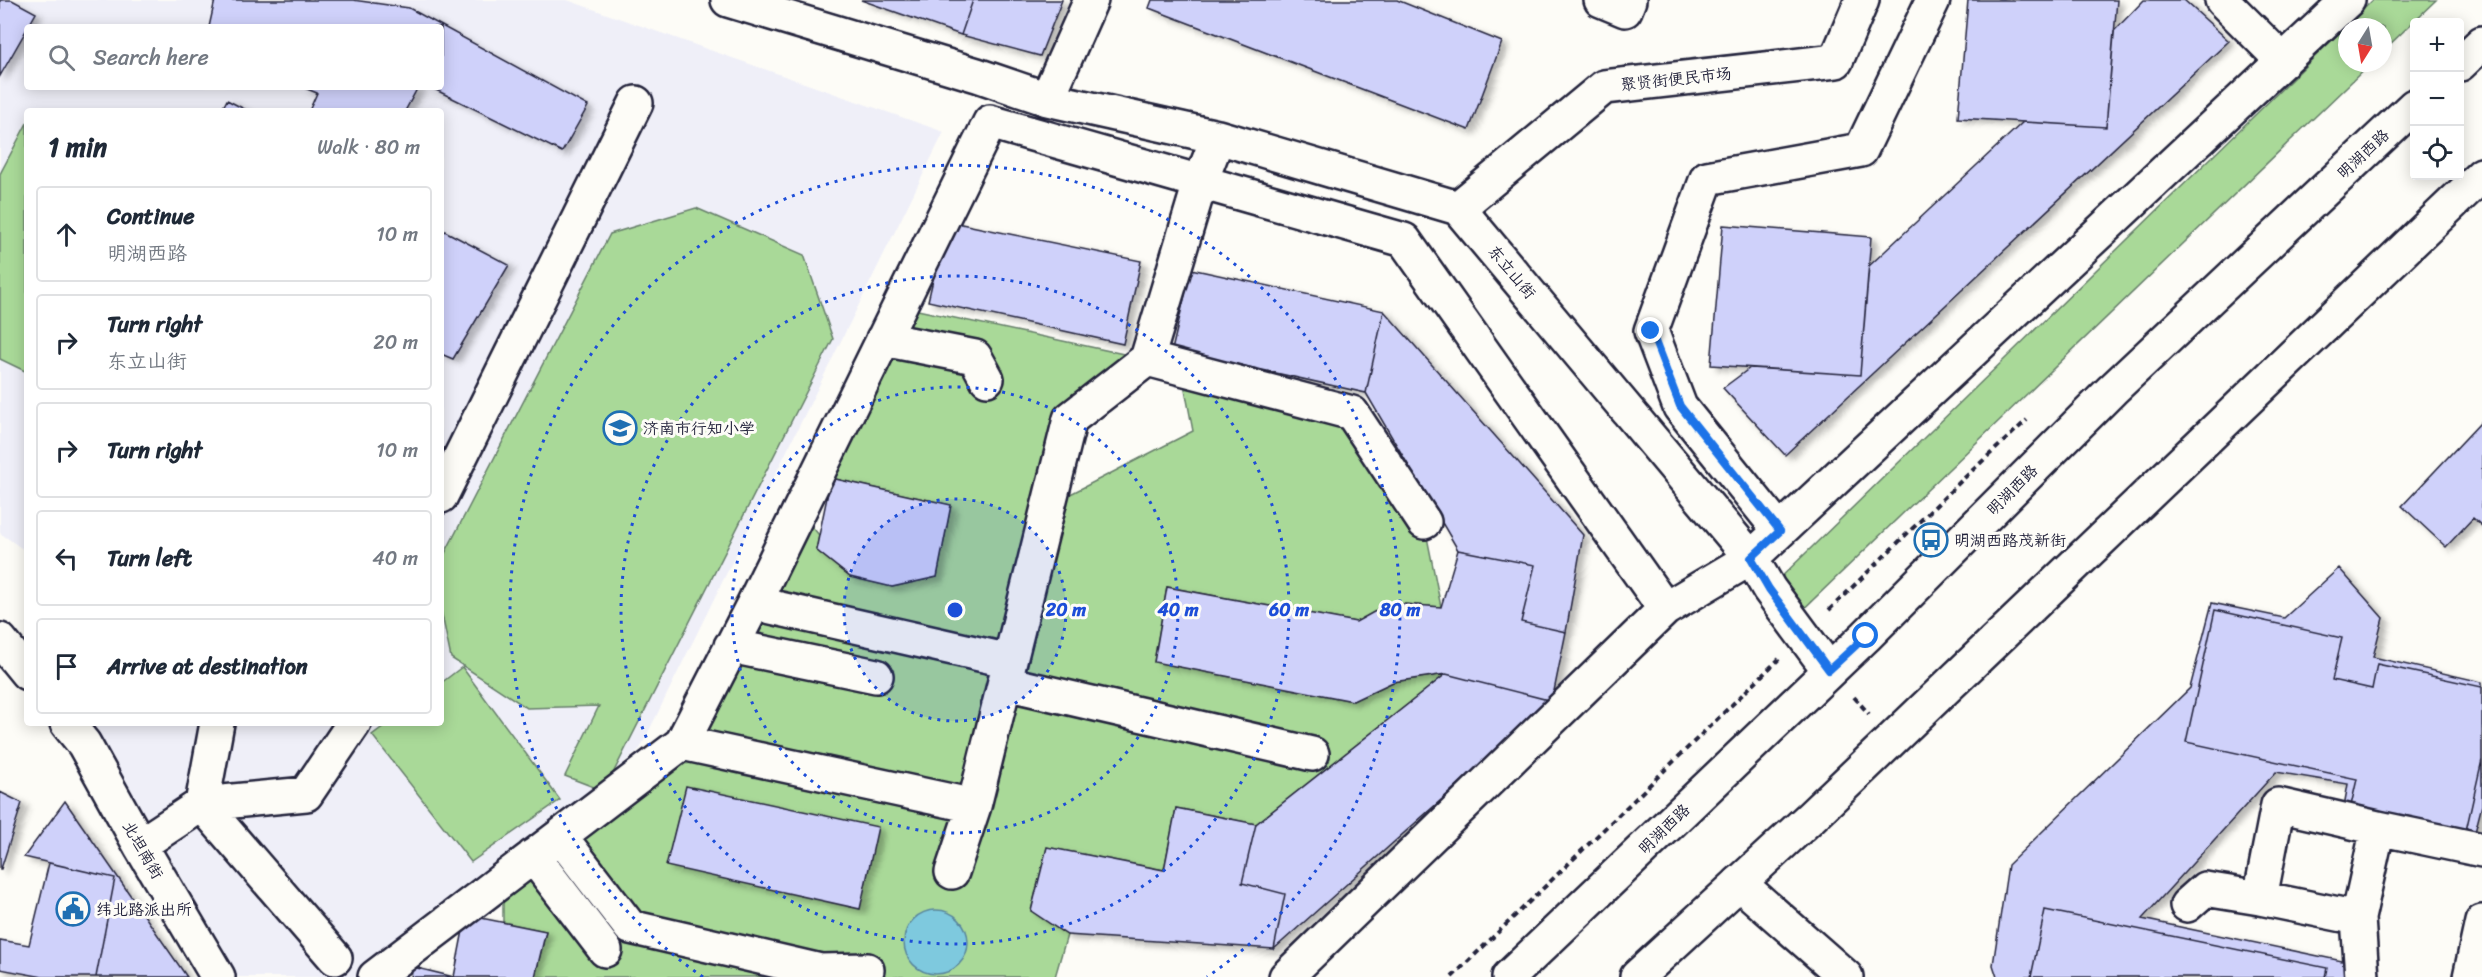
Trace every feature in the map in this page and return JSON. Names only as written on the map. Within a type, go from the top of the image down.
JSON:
[{"type":"street","points":[[728,0],[977,75],[1047,99],[1218,137],[1458,208]]},
{"type":"street","points":[[1047,99],[1091,0]]},
{"type":"street","points":[[1601,0],[1625,9],[1629,0]]},
{"type":"street","name":"聚贤街便民市场","points":[[1458,208],[1604,87],[1836,61],[1862,0]]},
{"type":"street","points":[[1780,531],[1680,406],[1651,331],[1707,178],[1862,150],[1933,0]]},
{"type":"street","points":[[2222,0],[2283,61]]},
{"type":"street","points":[[1286,977],[1665,609],[1751,558],[2348,0]]},
{"type":"street","points":[[2464,60],[2482,43]]},
{"type":"street","points":[[444,490],[636,104]]},
{"type":"street","name":"明湖西路","points":[[1509,977],[1829,670],[2112,390],[2410,111]]},
{"type":"street","points":[[375,977],[682,743],[754,603],[990,122],[1404,240],[1665,609]]},
{"type":"street","points":[[952,872],[974,806],[1070,419],[1147,359],[1200,183],[1218,137]]},
{"type":"street","points":[[1636,977],[1891,740],[2482,175]]},
{"type":"street","name":"东立山街","points":[[1458,208],[1751,558],[1769,589],[1829,670]]},
{"type":"street","points":[[883,339],[975,357],[987,380]]},
{"type":"street","points":[[1147,359],[1352,413],[1424,522]]},
{"type":"street","points":[[754,603],[1312,754]]},
{"type":"street","points":[[0,640],[24,669]]},
{"type":"street","points":[[731,646],[876,676]]},
{"type":"street","name":"北坦南街","points":[[69,726],[89,752],[140,845],[218,977]]},
{"type":"street","points":[[202,804],[216,726]]},
{"type":"street","points":[[140,845],[202,804],[306,794],[352,726]]},
{"type":"street","points":[[682,743],[974,806]]},
{"type":"street","points":[[202,804],[335,958]]},
{"type":"street","points":[[2260,898],[2278,805],[2482,850]]},
{"type":"street","points":[[2362,977],[2358,918],[2378,828]]},
{"type":"street","points":[[560,836],[630,927],[819,974],[867,970]]},
{"type":"street","points":[[533,856],[604,950]]},
{"type":"street","points":[[1739,883],[1846,977]]},
{"type":"street","points":[[2187,905],[2205,889],[2358,918]]},
{"type":"street","points":[[2470,977],[2482,922]]},
{"type":"path","points":[[1829,670],[1891,740]]},
{"type":"shaded area","name":"济南市行知小学","points":[[0,0],[567,0],[944,132],[640,749],[367,977],[218,977],[84,744],[95,726],[444,726],[444,108],[24,108],[24,550],[0,533]]},
{"type":"green space","points":[[2373,0],[2436,0],[2417,18],[2410,18],[2410,25],[2392,42],[2392,18],[2355,18]]},
{"type":"green space","points":[[2338,34],[2338,72],[2362,72],[1792,620],[1769,589]]},
{"type":"green space","points":[[24,129],[24,371],[0,359],[0,174]]},
{"type":"green space","points":[[696,208],[804,255],[833,339],[604,791],[565,776],[599,706],[527,708],[451,658],[444,624],[444,555],[610,234]]},
{"type":"green space","points":[[899,306],[1147,359],[1070,419],[1049,505],[1193,431],[1181,368],[1352,413],[1424,522],[1441,607],[1390,603],[1356,622],[1167,587],[1154,662],[1353,701],[1393,682],[1446,674],[1256,824],[1176,808],[1164,870],[1047,847],[1031,911],[1067,935],[1055,977],[535,977],[546,931],[503,922],[503,879],[682,743],[799,511],[819,535],[816,550],[850,577],[893,587],[937,577],[951,505],[831,478]]},
{"type":"green space","points":[[462,667],[560,800],[471,862],[372,735],[384,726],[444,726],[444,681]]},
{"type":"water","points":[[936,910],[954,916],[962,924],[968,942],[962,960],[954,968],[936,974],[918,968],[910,960],[904,942],[910,924],[918,916]]},
{"type":"building","points":[[0,0],[12,0],[36,13],[30,24],[24,24],[24,34],[0,76]]},
{"type":"building","points":[[215,0],[353,0],[409,8],[438,24],[210,24]]},
{"type":"building","points":[[861,0],[973,0],[961,35]]},
{"type":"building","points":[[973,0],[1062,0],[1040,56],[961,35]]},
{"type":"building","points":[[1152,0],[1397,0],[1502,42],[1469,130],[1149,8]]},
{"type":"building","points":[[1968,0],[2117,0],[2106,127],[1958,118]]},
{"type":"building","points":[[2144,0],[2184,0],[2229,41],[1785,455],[1723,388],[1750,368],[1860,375],[1869,266],[2023,122],[2106,127],[2114,31]]},
{"type":"building","points":[[444,27],[588,106],[562,152],[436,90],[444,90]]},
{"type":"building","points":[[310,90],[416,90],[407,108],[310,108],[317,93]]},
{"type":"building","points":[[227,100],[242,108],[223,108]]},
{"type":"building","points":[[947,221],[1141,261],[1123,344],[928,301]]},
{"type":"building","points":[[1723,225],[1871,237],[1860,375],[1711,365]]},
{"type":"building","points":[[444,231],[509,265],[453,359],[444,355]]},
{"type":"building","points":[[1191,269],[1384,311],[1366,393],[1172,350]]},
{"type":"building","points":[[1384,311],[1583,535],[1566,632],[1521,622],[1535,565],[1458,550],[1366,393]]},
{"type":"building","points":[[2482,421],[2482,526],[2473,518],[2446,547],[2402,506]]},
{"type":"building","points":[[831,478],[951,505],[937,577],[892,587],[850,577],[816,550]]},
{"type":"building","points":[[1458,550],[1535,565],[1521,622],[1566,632],[1552,701],[1446,674],[1393,682],[1353,701],[1154,662],[1167,587],[1356,622],[1390,603],[1441,607]]},
{"type":"building","points":[[2339,568],[2383,618],[2373,657],[2482,682],[2482,805],[2473,840],[2343,812],[2348,784],[2276,772],[2142,919],[2347,962],[2344,977],[1997,977],[1993,965],[2008,865],[2190,688],[2212,603],[2284,618]]},
{"type":"building","points":[[2215,610],[2342,638],[2332,680],[2372,689],[2377,664],[2482,687],[2482,760],[2465,835],[2350,810],[2357,779],[2186,742]]},
{"type":"building","points":[[1446,674],[1552,701],[1274,949],[1285,894],[1242,883],[1256,824]]},
{"type":"building","points":[[686,786],[878,827],[860,909],[666,866]]},
{"type":"building","points":[[0,792],[22,803],[1,869],[0,869]]},
{"type":"building","points":[[65,801],[187,977],[96,977],[115,878],[24,857]]},
{"type":"building","points":[[1176,808],[1256,824],[1242,883],[1285,894],[1274,949],[1067,935],[1031,911],[1047,847],[1164,870]]},
{"type":"building","name":"纬北路派出所","points":[[49,863],[115,878],[96,977],[43,977],[0,969],[0,940],[29,945]]},
{"type":"building","points":[[2045,910],[2327,968],[2325,977],[2031,977]]},
{"type":"building","points":[[466,915],[546,931],[535,977],[454,977]]},
{"type":"building","points":[[413,967],[454,977],[411,977]]},
{"type":"place","name":"济南市行知小学","points":[[620,428]]},
{"type":"place","name":"明湖西路茂新街","points":[[1931,540]]},
{"type":"place","name":"纬北路派出所","points":[[73,909]]},
{"type":"route","points":[[1651,331],[1680,406],[1780,531],[1751,558],[1769,589],[1829,670],[1866,636]]}]
